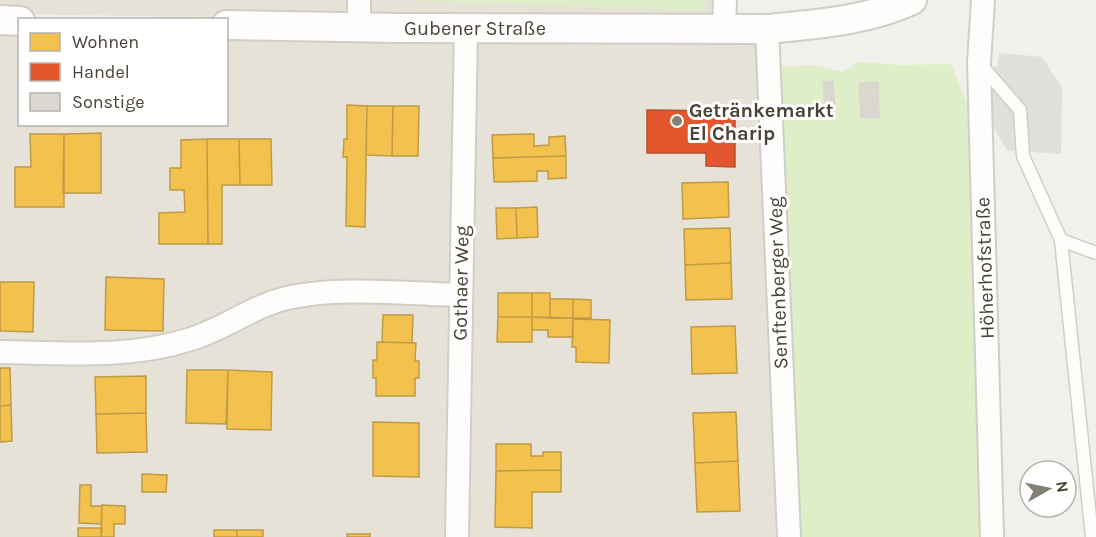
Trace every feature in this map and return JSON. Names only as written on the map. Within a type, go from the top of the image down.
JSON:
[{"type":"street","points":[[724,30],[725,0]]},
{"type":"street","name":"Gubener Straße","points":[[228,25],[359,14],[466,28],[767,29],[862,16],[895,8],[912,0]]},
{"type":"street","name":"Höherhofstraße","points":[[983,0],[979,63],[992,537]]},
{"type":"street","points":[[0,20],[18,21]]},
{"type":"street","name":"Gothaer Weg","points":[[457,537],[466,28]]},
{"type":"street","name":"Senftenberger Weg","points":[[767,29],[789,537]]},
{"type":"street","points":[[0,352],[114,352],[158,349],[193,339],[263,305],[288,298],[326,292],[461,295]]},
{"type":"lane","points":[[979,63],[1020,110],[1023,156],[1061,240],[1092,537]]},
{"type":"lane","points":[[1061,240],[1096,253]]},
{"type":"shaded area","points":[[0,0],[732,0],[729,25],[0,14]]},
{"type":"shaded area","points":[[0,28],[18,28],[18,126],[228,126],[228,32],[773,37],[782,67],[797,537],[0,537]]},
{"type":"shaded area","points":[[999,53],[1042,57],[1062,88],[1061,154],[1007,150],[987,116],[987,71],[998,65]]},
{"type":"green space","points":[[397,0],[705,0],[705,11]]},
{"type":"green space","points":[[857,62],[900,65],[951,64],[988,153],[1004,537],[797,537],[782,67],[812,65],[844,72]]},
{"type":"building: Wohnen","points":[[347,105],[367,106],[365,227],[346,226],[347,157],[343,157],[344,139],[347,139]]},
{"type":"building: Wohnen","points":[[367,106],[393,106],[392,156],[366,155]]},
{"type":"building: Wohnen","points":[[393,106],[419,106],[418,156],[392,156]]},
{"type":"building: Wohnen","points":[[101,133],[101,193],[63,193],[64,134]]},
{"type":"building: Wohnen","points":[[30,134],[64,134],[64,207],[15,207],[15,167],[31,167]]},
{"type":"building: Wohnen","points":[[534,134],[534,146],[549,145],[549,137],[565,136],[566,156],[493,158],[492,135]]},
{"type":"building: Wohnen","points":[[207,139],[208,244],[159,244],[159,213],[185,212],[184,190],[170,190],[170,168],[181,168],[181,140]]},
{"type":"building: Wohnen","points":[[207,139],[239,139],[240,185],[222,185],[222,244],[208,244]]},
{"type":"building: Wohnen","points":[[239,139],[271,139],[272,185],[240,185]]},
{"type":"building: Wohnen","points":[[566,156],[566,178],[548,179],[548,171],[537,171],[537,181],[494,182],[493,158]]},
{"type":"building: Wohnen","points":[[728,182],[729,217],[683,219],[682,183]]},
{"type":"building: Wohnen","points":[[537,207],[538,237],[517,238],[516,208]]},
{"type":"building: Wohnen","points":[[496,208],[516,208],[517,238],[497,239]]},
{"type":"building: Wohnen","points":[[730,228],[731,263],[685,265],[684,229]]},
{"type":"building: Wohnen","points":[[731,263],[732,299],[686,300],[685,265]]},
{"type":"building: Wohnen","points":[[106,277],[164,279],[163,331],[105,330]]},
{"type":"building: Wohnen","points":[[0,282],[34,282],[33,332],[0,331]]},
{"type":"building: Wohnen","points":[[498,293],[532,293],[532,317],[498,317]]},
{"type":"building: Wohnen","points":[[532,293],[550,293],[550,318],[532,317]]},
{"type":"building: Wohnen","points":[[550,299],[573,299],[573,318],[550,318]]},
{"type":"building: Wohnen","points":[[573,299],[591,300],[591,318],[573,318]]},
{"type":"building: Wohnen","points":[[383,315],[413,315],[412,343],[382,342]]},
{"type":"building: Wohnen","points":[[498,317],[532,317],[532,342],[497,342]]},
{"type":"building: Wohnen","points":[[532,317],[573,318],[573,337],[548,337],[548,330],[532,330]]},
{"type":"building: Wohnen","points":[[573,319],[610,320],[609,363],[576,362],[576,347],[572,347]]},
{"type":"building: Wohnen","points":[[735,326],[737,373],[692,374],[691,327]]},
{"type":"building: Wohnen","points":[[377,342],[416,343],[415,361],[419,361],[419,378],[415,378],[415,396],[376,396],[373,360],[377,360]]},
{"type":"building: Wohnen","points":[[0,368],[10,368],[11,405],[0,406]]},
{"type":"building: Wohnen","points":[[187,370],[228,370],[226,424],[186,423]]},
{"type":"building: Wohnen","points":[[228,370],[272,372],[271,430],[227,429]]},
{"type":"building: Wohnen","points":[[146,376],[146,413],[96,414],[95,377]]},
{"type":"building: Wohnen","points":[[11,405],[12,441],[0,442],[0,406]]},
{"type":"building: Wohnen","points":[[736,412],[738,461],[695,463],[693,413]]},
{"type":"building: Wohnen","points":[[146,413],[147,452],[97,453],[96,414]]},
{"type":"building: Wohnen","points":[[373,422],[419,423],[419,477],[373,476]]},
{"type":"building: Wohnen","points":[[496,444],[531,444],[531,456],[543,456],[543,452],[561,452],[561,470],[496,471]]},
{"type":"building: Wohnen","points":[[738,461],[740,511],[697,512],[695,463]]},
{"type":"building: Wohnen","points":[[561,470],[561,492],[532,492],[532,528],[495,527],[496,471]]},
{"type":"building: Wohnen","points":[[142,474],[167,475],[166,492],[142,492]]},
{"type":"building: Wohnen","points":[[80,485],[91,485],[91,506],[102,506],[101,524],[79,523]]},
{"type":"building: Wohnen","points":[[102,505],[125,506],[125,524],[114,524],[114,537],[101,537]]},
{"type":"building: Wohnen","points":[[78,528],[102,528],[101,537],[78,537]]},
{"type":"building: Wohnen","points":[[214,530],[237,530],[237,537],[214,537]]},
{"type":"building: Wohnen","points":[[237,530],[263,530],[263,537],[237,537]]},
{"type":"building: Wohnen","points":[[347,534],[370,534],[370,537],[347,537]]},
{"type":"building: Handel","points":[[647,110],[735,111],[735,167],[706,166],[706,153],[647,153]]},
{"type":"building: Sonstige","points":[[833,81],[835,107],[825,108],[823,82]]},
{"type":"building: Sonstige","points":[[878,82],[879,118],[861,118],[859,83]]},
{"type":"place","name":"Getränkemarkt El Charip","points":[[677,121]]}]
